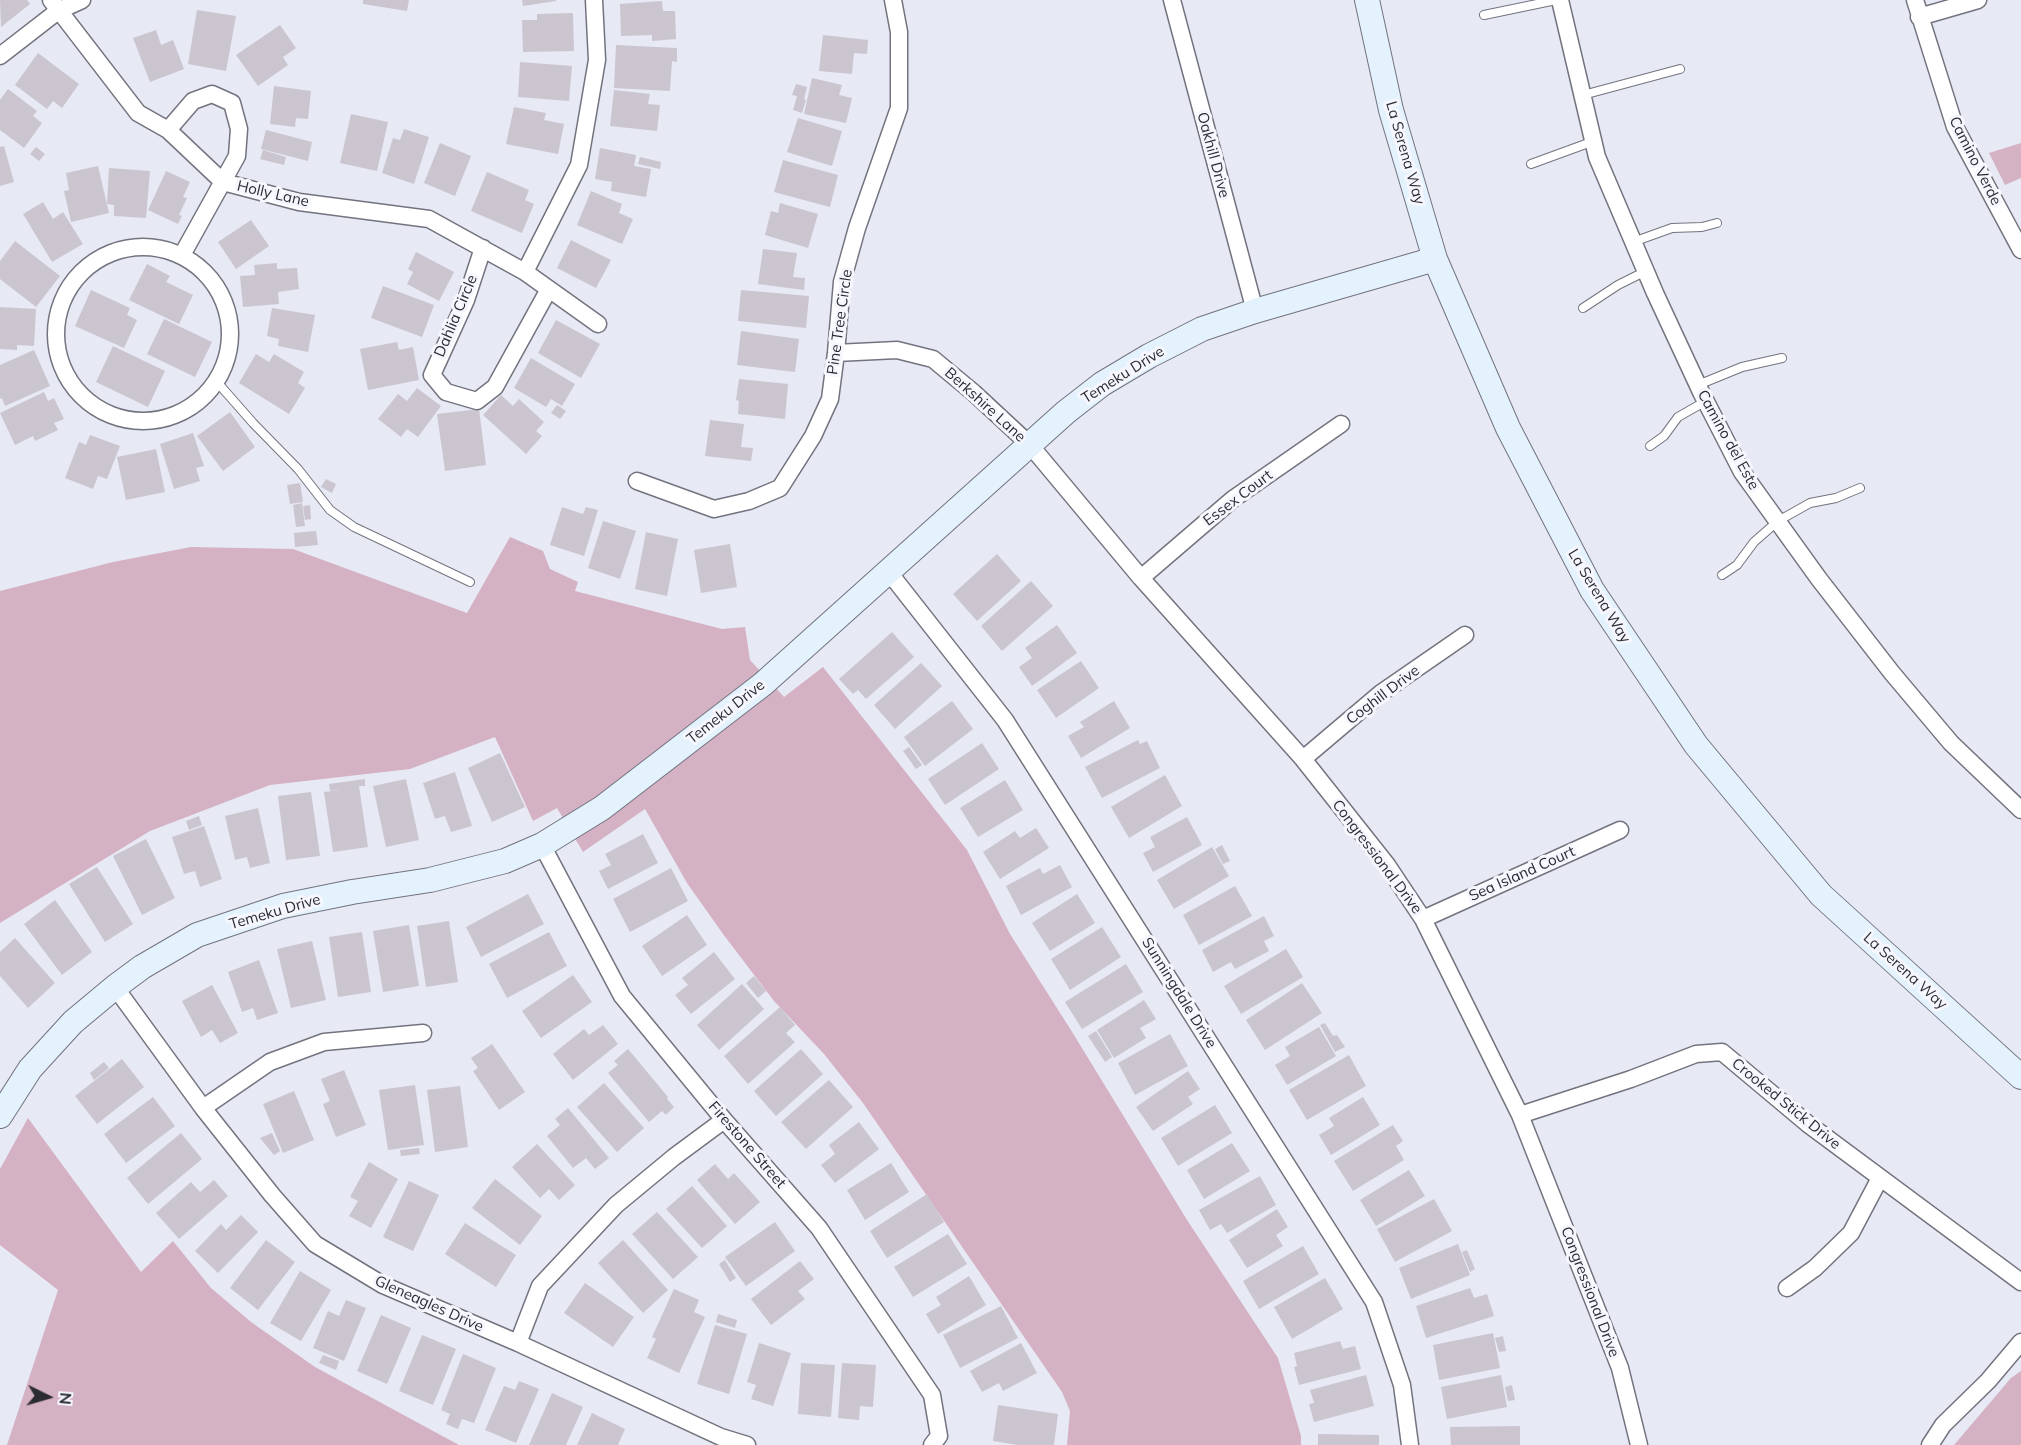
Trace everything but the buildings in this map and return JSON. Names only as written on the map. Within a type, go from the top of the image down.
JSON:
[{"type":"street","points":[[0,56],[55,6],[82,0]]},
{"type":"street","points":[[525,272],[579,165],[597,60],[594,0]]},
{"type":"street","name":"Pine Tree Circle","points":[[637,481],[714,509],[749,501],[780,488],[813,436],[830,399],[843,282],[857,228],[899,108],[899,32],[893,0]]},
{"type":"street","name":"Oakhill Drive","points":[[1172,0],[1255,311]]},
{"type":"street","name":"La Serena Way","points":[[1367,0],[1391,110],[1435,259],[1508,428],[1592,590],[1696,745],[1821,895],[2021,1077]]},
{"type":"street","name":"Camino del Este","points":[[1558,0],[1597,157],[1698,385],[1742,472],[1819,579],[1892,673],[1951,743],[2021,810]]},
{"type":"street","name":"Camino Verde","points":[[1915,0],[1955,128],[2021,250]]},
{"type":"street","points":[[1919,17],[1978,0]]},
{"type":"street","name":"Holly Lane","points":[[55,6],[138,113],[168,130],[223,182],[298,202],[429,219],[525,272],[598,324]]},
{"type":"street","points":[[168,130],[193,100],[212,94],[232,103],[239,129],[237,156],[182,255]]},
{"type":"street","points":[[155,247],[182,255],[206,273],[222,297],[230,325],[228,354],[217,381],[197,403],[172,417],[144,422],[116,418],[91,404],[71,383],[59,357],[56,329],[62,301],[77,276],[99,258],[126,248],[155,247]]},
{"type":"street","name":"Dahlia Circle","points":[[483,248],[466,300],[432,375],[446,392],[477,401],[495,387],[549,290]]},
{"type":"street","name":"Temeku Drive","points":[[0,1116],[30,1069],[73,1022],[142,967],[197,935],[272,910],[352,891],[430,880],[505,861],[542,846],[602,808],[763,684],[1066,412],[1102,384],[1149,356],[1202,330],[1255,311],[1435,259]]},
{"type":"street","name":"Berkshire Lane","points":[[836,353],[897,350],[933,359],[1030,445]]},
{"type":"street","name":"Essex Court","points":[[1141,578],[1233,499],[1341,424]]},
{"type":"street","name":"Congressional Drive","points":[[1030,445],[1141,578],[1303,759],[1387,865],[1423,919],[1520,1115],[1620,1368],[1639,1445]]},
{"type":"street","name":"Sunningdale Drive","points":[[888,571],[1005,720],[1374,1302],[1402,1385],[1410,1445]]},
{"type":"street","name":"Coghill Drive","points":[[1303,759],[1381,693],[1465,635]]},
{"type":"street","name":"Sea Island Court","points":[[1423,919],[1620,830]]},
{"type":"street","name":"Firestone Street","points":[[542,846],[622,996],[724,1120],[819,1227],[932,1395],[939,1436],[932,1445]]},
{"type":"street","name":"Gleneagles Drive","points":[[115,987],[203,1108],[272,1196],[315,1244],[383,1285],[518,1343],[721,1437],[747,1445]]},
{"type":"street","points":[[203,1108],[270,1062],[324,1042],[423,1033]]},
{"type":"street","name":"Crooked Stick Drive","points":[[1520,1115],[1631,1079],[1696,1054],[1722,1052],[1808,1125],[2021,1282]]},
{"type":"street","points":[[518,1343],[540,1286],[615,1205],[724,1120]]},
{"type":"street","points":[[1786,1288],[1815,1268],[1851,1233],[1880,1178]]},
{"type":"street","points":[[1930,1445],[1943,1425],[1988,1381],[2021,1342]]},
{"type":"lane","points":[[1484,15],[1558,0]]},
{"type":"lane","points":[[1583,95],[1680,69]]},
{"type":"lane","points":[[1531,164],[1594,141]]},
{"type":"lane","points":[[1633,242],[1672,228],[1702,227],[1717,223]]},
{"type":"lane","points":[[1583,308],[1618,285],[1646,272]]},
{"type":"lane","points":[[1698,385],[1742,367],[1782,358]]},
{"type":"lane","points":[[217,381],[253,423],[298,469],[330,510],[354,527],[470,582]]},
{"type":"lane","points":[[1650,446],[1664,436],[1678,417],[1706,401]]},
{"type":"lane","points":[[1722,575],[1737,565],[1754,542],[1778,521],[1810,503],[1836,498],[1860,488]]},
{"type":"shaded area","points":[[2021,143],[2021,178],[2005,185],[1989,153]]},
{"type":"shaded area","points":[[510,537],[543,551],[550,569],[578,582],[575,591],[722,629],[745,627],[750,660],[784,697],[823,667],[967,850],[1010,934],[1187,1220],[1278,1358],[1301,1436],[1301,1445],[1067,1445],[1070,1411],[1062,1392],[863,1103],[824,1054],[774,1001],[723,934],[687,883],[645,809],[583,852],[557,808],[533,821],[495,737],[410,769],[270,785],[150,831],[0,923],[0,591],[113,562],[191,547],[293,549],[467,613]]},
{"type":"shaded area","points":[[28,1118],[141,1272],[173,1241],[211,1288],[251,1322],[315,1367],[459,1445],[7,1445],[58,1290],[0,1245],[0,1169]]},
{"type":"shaded area","points":[[2021,1371],[2021,1445],[1954,1445],[2011,1378]]}]
